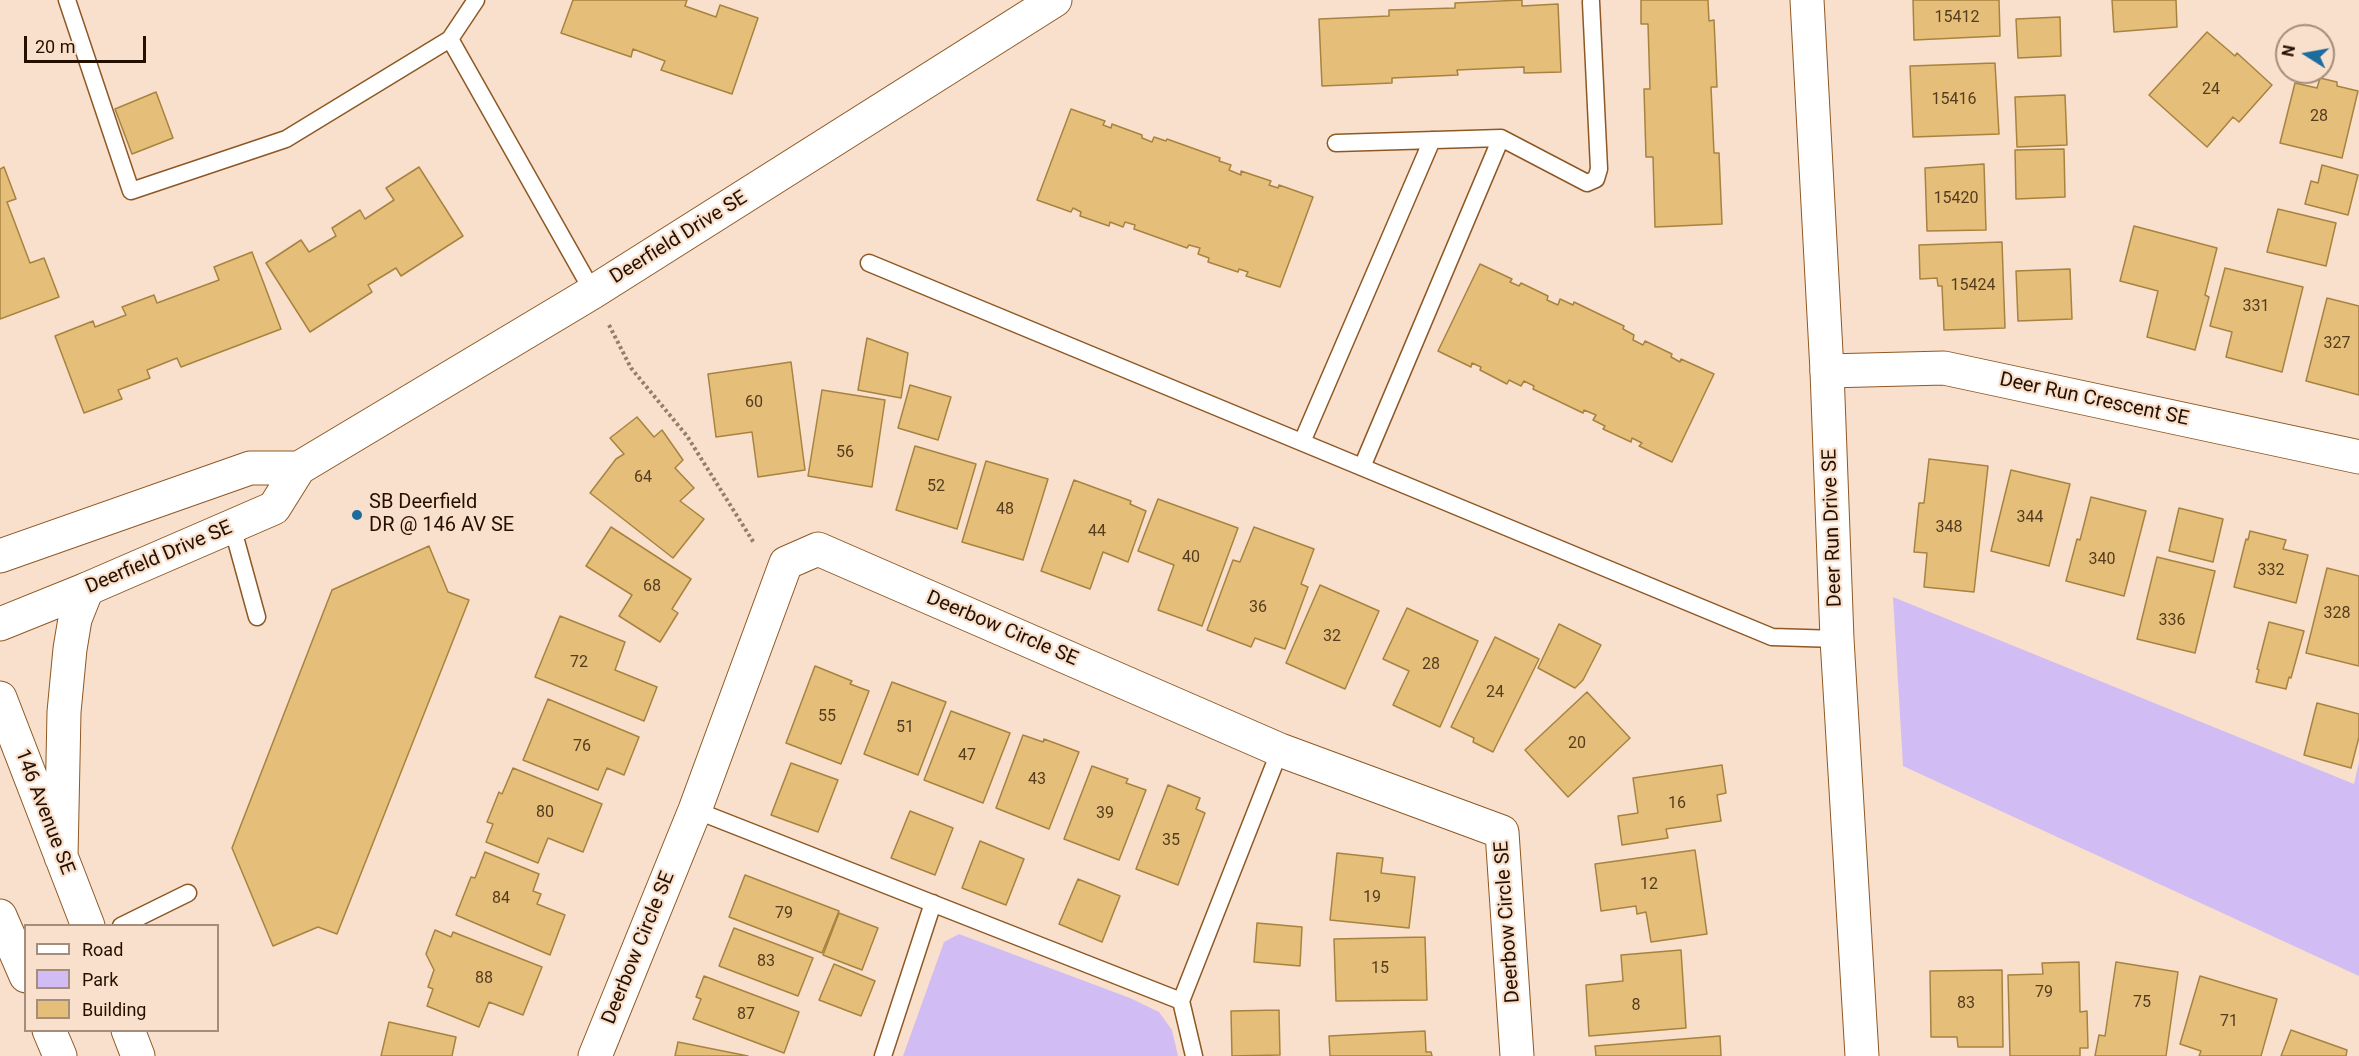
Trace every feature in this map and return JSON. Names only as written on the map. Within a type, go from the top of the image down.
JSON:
[{"type":"street","name":"Deerfield Drive SE","points":[[0,624],[274,508],[299,468],[593,292],[1055,0]]},
{"type":"street","name":"Deer Run Drive SE","points":[[1807,0],[1827,371],[1837,639],[1862,1056]]},
{"type":"street","name":"Deer Run Crescent SE","points":[[1827,371],[1944,368],[2359,458]]},
{"type":"street","points":[[0,556],[250,468],[299,468]]},
{"type":"street","name":"Deerbow Circle SE","points":[[595,1056],[695,810],[786,563],[818,549],[1280,750],[1502,832],[1517,1056]]},
{"type":"street","points":[[61,857],[64,712],[70,649],[75,620],[87,589]]},
{"type":"street","name":"146 Avenue SE","points":[[0,698],[87,924]]},
{"type":"street","points":[[0,916],[24,971]]},
{"type":"street","points":[[50,1032],[60,1056]]},
{"type":"street","points":[[130,1032],[138,1056]]},
{"type":"lane","points":[[67,0],[131,191],[286,139],[450,39],[476,0]]},
{"type":"lane","points":[[1336,143],[1501,138],[1587,183],[1596,179],[1599,170],[1591,2]]},
{"type":"lane","points":[[450,39],[593,292]]},
{"type":"lane","points":[[1362,467],[1501,138]]},
{"type":"lane","points":[[1302,442],[1432,140]]},
{"type":"lane","points":[[869,263],[1772,636],[1837,639]]},
{"type":"lane","points":[[232,526],[256,617]]},
{"type":"lane","points":[[1194,1056],[1181,1001],[1280,750]]},
{"type":"lane","points":[[695,810],[1181,1001]]},
{"type":"lane","points":[[125,924],[189,893]]},
{"type":"lane","points":[[883,1056],[933,903]]},
{"type":"path","points":[[593,292],[632,368],[687,436],[751,536],[775,593]]},
{"type":"green space","points":[[1893,597],[2354,784],[2359,762],[2359,976],[1903,766]]},
{"type":"green space","points":[[959,934],[1130,998],[1159,1012],[1172,1030],[1178,1056],[903,1056],[944,942]]},
{"type":"building","points":[[573,0],[687,0],[685,6],[716,17],[720,5],[758,18],[732,94],[661,70],[665,61],[633,49],[631,57],[561,33]]},
{"type":"building","points":[[1522,0],[1522,6],[1558,4],[1561,72],[1524,73],[1524,67],[1457,70],[1458,75],[1392,78],[1392,83],[1322,86],[1319,19],[1389,16],[1389,10],[1455,8],[1455,3]]},
{"type":"building","points":[[1641,0],[1708,0],[1709,21],[1714,20],[1717,87],[1711,87],[1714,153],[1719,153],[1722,224],[1655,227],[1653,157],[1646,157],[1644,89],[1650,89],[1648,24],[1641,24]]},
{"type":"building","points":[[1913,0],[1999,0],[2000,36],[1914,40]]},
{"type":"building","points":[[2112,0],[2176,0],[2177,27],[2114,32]]},
{"type":"building","points":[[2060,17],[2061,56],[2018,58],[2016,19]]},
{"type":"building","points":[[2207,32],[2235,56],[2237,53],[2272,85],[2239,122],[2233,117],[2207,147],[2149,95]]},
{"type":"building","points":[[1995,63],[1999,134],[1913,137],[1910,66]]},
{"type":"building","points":[[2335,82],[2337,86],[2358,91],[2342,158],[2280,143],[2295,84],[2317,88],[2318,84],[2335,84]]},
{"type":"building","points":[[156,92],[173,138],[132,154],[115,109]]},
{"type":"building","points":[[2065,95],[2067,145],[2017,147],[2015,97]]},
{"type":"building","points":[[1071,109],[1105,121],[1103,125],[1111,128],[1112,124],[1142,135],[1142,138],[1152,142],[1154,137],[1166,141],[1167,139],[1220,158],[1219,161],[1231,165],[1229,170],[1241,175],[1241,171],[1271,181],[1269,185],[1278,188],[1279,185],[1313,197],[1280,287],[1246,276],[1248,272],[1239,269],[1238,272],[1208,262],[1209,258],[1198,254],[1200,248],[1189,245],[1187,248],[1134,229],[1135,225],[1125,222],[1123,227],[1110,222],[1109,226],[1080,216],[1081,212],[1073,208],[1071,212],[1037,200]]},
{"type":"building","points":[[2064,149],[2065,197],[2016,199],[2015,150]]},
{"type":"building","points":[[1984,164],[1986,230],[1927,231],[1925,168]]},
{"type":"building","points":[[2322,165],[2358,175],[2348,215],[2305,204],[2311,181],[2318,183]]},
{"type":"building","points":[[4,167],[16,199],[7,202],[30,263],[44,258],[59,297],[0,319],[0,169]]},
{"type":"building","points":[[419,167],[463,236],[401,276],[396,268],[368,285],[372,292],[310,332],[266,263],[301,240],[309,252],[336,236],[332,228],[360,210],[365,219],[394,200],[386,188]]},
{"type":"building","points":[[2278,209],[2336,223],[2326,266],[2267,252]]},
{"type":"building","points":[[2134,226],[2217,248],[2205,295],[2209,297],[2195,350],[2147,337],[2158,291],[2120,281]]},
{"type":"building","points":[[2002,242],[2005,328],[1944,330],[1942,286],[1938,286],[1937,278],[1920,279],[1919,245]]},
{"type":"building","points":[[252,252],[281,329],[181,367],[177,358],[147,370],[150,378],[118,390],[122,399],[84,413],[55,336],[93,321],[95,327],[126,315],[122,307],[154,295],[157,303],[219,280],[214,267]]},
{"type":"building","points":[[1480,264],[1512,279],[1510,282],[1519,286],[1521,283],[1548,296],[1547,300],[1558,305],[1560,299],[1573,305],[1574,302],[1624,326],[1623,329],[1634,335],[1633,340],[1643,345],[1645,341],[1672,354],[1671,357],[1680,362],[1681,359],[1714,374],[1672,462],[1639,446],[1642,443],[1632,438],[1631,442],[1603,429],[1605,426],[1593,420],[1596,415],[1584,410],[1583,413],[1533,389],[1534,386],[1524,381],[1521,386],[1509,380],[1507,384],[1480,370],[1481,367],[1472,363],[1471,367],[1438,351]]},
{"type":"building","points":[[2225,268],[2303,287],[2282,372],[2226,357],[2232,332],[2210,326]]},
{"type":"building","points":[[2070,269],[2072,319],[2018,321],[2016,271]]},
{"type":"building","points":[[2327,298],[2359,306],[2359,395],[2306,381]]},
{"type":"building","points":[[867,338],[908,353],[901,398],[858,390]]},
{"type":"building","points":[[791,362],[805,470],[758,477],[752,432],[716,437],[708,374]]},
{"type":"building","points":[[910,385],[951,397],[938,440],[898,428]]},
{"type":"building","points":[[822,390],[885,400],[872,487],[808,476]]},
{"type":"building","points":[[637,417],[654,437],[662,430],[683,460],[675,468],[694,488],[680,501],[704,519],[673,558],[590,493],[616,459],[624,454],[610,438]]},
{"type":"building","points":[[915,446],[976,464],[957,529],[896,510]]},
{"type":"building","points":[[1929,459],[1988,466],[1974,592],[1924,587],[1927,553],[1914,552],[1919,503],[1924,503]]},
{"type":"building","points":[[986,461],[1048,479],[1023,560],[962,542]]},
{"type":"building","points":[[2011,470],[2070,484],[2049,566],[1991,551]]},
{"type":"building","points":[[1074,480],[1131,501],[1130,504],[1146,511],[1128,562],[1103,552],[1090,589],[1041,571]]},
{"type":"building","points":[[2091,497],[2146,511],[2124,596],[2066,581]]},
{"type":"building","points":[[1158,499],[1238,528],[1202,626],[1158,610],[1174,565],[1138,551]]},
{"type":"building","points":[[2179,508],[2223,519],[2213,562],[2169,551]]},
{"type":"building","points":[[611,527],[691,579],[672,609],[678,613],[660,642],[619,616],[632,595],[586,566]]},
{"type":"building","points":[[1254,527],[1314,549],[1301,584],[1308,587],[1285,649],[1255,638],[1251,647],[1207,630],[1233,560],[1240,562]]},
{"type":"building","points":[[2250,531],[2286,540],[2283,549],[2308,555],[2296,603],[2234,587]]},
{"type":"building","points":[[429,546],[448,592],[469,600],[337,934],[318,927],[273,946],[232,848],[332,590]]},
{"type":"building","points":[[2157,557],[2215,571],[2195,653],[2137,639]]},
{"type":"building","points":[[2327,568],[2359,576],[2359,666],[2306,653]]},
{"type":"building","points":[[1320,585],[1379,611],[1345,689],[1286,663]]},
{"type":"building","points":[[1407,608],[1478,641],[1440,727],[1393,705],[1409,671],[1383,659]]},
{"type":"building","points":[[560,616],[625,642],[615,670],[657,687],[644,721],[535,677]]},
{"type":"building","points":[[2269,622],[2304,631],[2286,689],[2256,682]]},
{"type":"building","points":[[1559,624],[1601,645],[1583,680],[1575,688],[1538,668]]},
{"type":"building","points":[[1495,637],[1539,659],[1493,752],[1473,742],[1474,738],[1451,727]]},
{"type":"building","points":[[815,666],[852,681],[850,684],[869,691],[841,764],[786,743]]},
{"type":"building","points":[[892,682],[946,702],[918,775],[864,754]]},
{"type":"building","points":[[1587,692],[1630,738],[1568,797],[1525,750]]},
{"type":"building","points":[[548,699],[639,737],[624,775],[607,768],[598,790],[523,760]]},
{"type":"building","points":[[2317,703],[2359,714],[2359,737],[2351,768],[2304,755]]},
{"type":"building","points":[[951,711],[1010,733],[983,803],[924,780]]},
{"type":"building","points":[[1023,735],[1043,742],[1044,739],[1079,752],[1049,829],[996,808]]},
{"type":"building","points":[[791,763],[838,780],[818,832],[771,815]]},
{"type":"building","points":[[1722,765],[1726,793],[1717,795],[1721,821],[1666,829],[1668,838],[1622,845],[1618,816],[1638,813],[1633,778]]},
{"type":"building","points":[[1092,766],[1128,779],[1126,783],[1146,790],[1119,860],[1064,839]]},
{"type":"building","points":[[513,768],[602,804],[583,852],[548,838],[538,863],[486,842],[493,824],[487,822],[499,792],[502,794]]},
{"type":"building","points":[[1168,785],[1200,798],[1196,809],[1205,813],[1178,885],[1136,869]]},
{"type":"building","points":[[910,811],[953,828],[935,875],[891,858]]},
{"type":"building","points":[[980,841],[1024,859],[1006,905],[962,888]]},
{"type":"building","points":[[1695,850],[1707,934],[1651,942],[1646,912],[1637,914],[1636,906],[1601,911],[1595,864]]},
{"type":"building","points":[[485,852],[539,874],[533,891],[541,894],[537,904],[565,915],[550,955],[456,915],[471,877],[475,878]]},
{"type":"building","points":[[1337,853],[1383,858],[1381,873],[1415,877],[1409,928],[1330,920]]},
{"type":"building","points":[[745,875],[839,911],[822,953],[729,917]]},
{"type":"building","points":[[1078,879],[1120,896],[1102,942],[1059,924]]},
{"type":"building","points":[[839,913],[878,928],[862,970],[823,955]]},
{"type":"building","points":[[1257,923],[1302,927],[1300,966],[1254,962]]},
{"type":"building","points":[[734,928],[813,958],[798,996],[719,966]]},
{"type":"building","points":[[435,930],[451,937],[453,932],[542,967],[523,1015],[489,1002],[479,1027],[427,1006],[433,989],[428,987],[434,970],[426,954]]},
{"type":"building","points":[[1425,937],[1427,1000],[1336,1001],[1334,939]]},
{"type":"building","points":[[1681,950],[1686,1028],[1589,1036],[1586,985],[1623,981],[1621,955]]},
{"type":"building","points":[[2079,962],[2080,1012],[2087,1011],[2088,1048],[2080,1048],[2080,1056],[2010,1056],[2008,975],[2043,974],[2042,963]]},
{"type":"building","points":[[2116,962],[2178,972],[2166,1056],[2095,1056],[2099,1035],[2105,1036]]},
{"type":"building","points":[[834,964],[875,981],[861,1016],[819,1000]]},
{"type":"building","points":[[2002,970],[2003,1047],[1958,1047],[1957,1037],[1931,1037],[1930,971]]},
{"type":"building","points":[[704,976],[799,1012],[784,1053],[693,1019],[701,999],[696,997]]},
{"type":"building","points":[[2200,976],[2277,999],[2261,1056],[2199,1056],[2201,1051],[2180,1044]]},
{"type":"building","points":[[1279,1010],[1280,1055],[1232,1056],[1231,1011]]},
{"type":"building","points":[[389,1022],[456,1037],[452,1056],[381,1056]]},
{"type":"building","points":[[2291,1030],[2347,1050],[2346,1056],[2281,1056]]},
{"type":"building","points":[[1425,1031],[1426,1052],[1431,1052],[1432,1056],[1330,1056],[1329,1036]]},
{"type":"building","points":[[1720,1036],[1721,1056],[1596,1056],[1595,1046]]},
{"type":"building","points":[[678,1042],[748,1056],[675,1056]]},
{"type":"place","name":"SB Deerfield DR @ 146 AV SE","points":[[357,515]]}]
